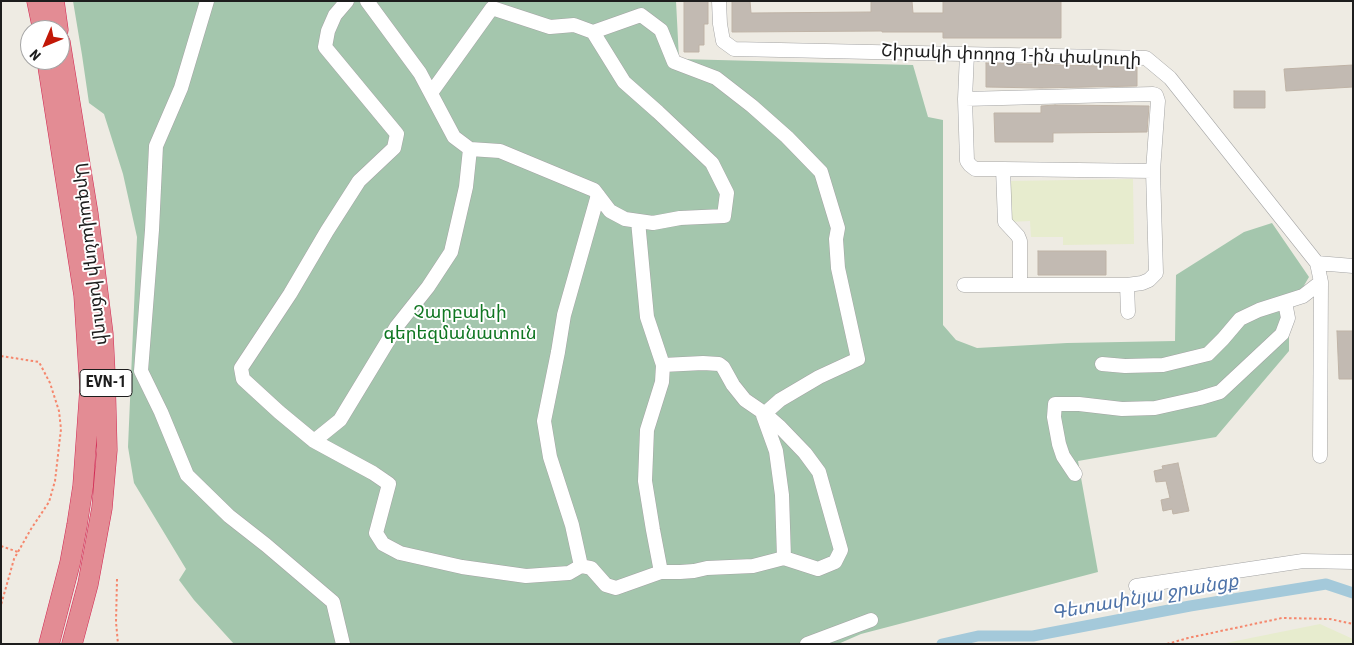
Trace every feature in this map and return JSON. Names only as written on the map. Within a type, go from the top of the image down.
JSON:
[{"type":"highway","points":[[38,1],[41,20]]},
{"type":"highway","points":[[54,1],[57,20]]},
{"type":"highway","name":"Արգավանդի խճուղի","points":[[49,644],[70,563],[77,525],[84,477],[90,388],[84,295],[50,70]]},
{"type":"highway","name":"Արգավանդի խճուղի","points":[[65,70],[88,214],[102,334],[106,374],[107,450],[102,508],[92,566],[72,644]]},
{"type":"street","points":[[206,1],[182,88],[156,146],[152,230],[141,371],[161,412],[187,475],[229,516],[333,602],[343,644]]},
{"type":"street","points":[[347,1],[335,15],[328,31],[326,47],[355,85],[397,134],[394,148],[359,181],[290,294],[241,368],[243,379],[314,441],[389,484],[376,533],[383,544],[400,553],[462,567],[526,576],[569,573],[581,566],[591,568],[606,585],[616,588],[661,572],[753,566],[784,558],[818,569],[835,562],[841,550],[819,472],[805,453],[764,413],[745,400],[724,367],[719,364],[703,363],[663,366]]},
{"type":"street","points":[[367,1],[420,73],[454,137],[470,149],[500,151],[594,190],[610,211],[625,219],[654,223],[680,218],[724,216],[727,193],[712,163],[624,82],[593,32],[574,25],[550,27],[492,8],[431,93]]},
{"type":"street","name":"Շիրակի փողոց 1-ին փակուղի","points":[[719,1],[723,41],[734,49],[1146,58],[1170,78],[1317,262],[1322,282],[1320,456]]},
{"type":"street","points":[[593,32],[641,15],[661,30],[674,62],[716,78],[787,137],[820,172],[838,228],[836,239],[838,268],[858,359],[819,377],[780,400],[764,413]]},
{"type":"street","points":[[967,54],[965,99],[967,161],[975,169],[1154,171]]},
{"type":"street","points":[[964,285],[1127,285],[1149,280],[1156,273],[1154,171],[1158,101],[1156,95],[1153,94],[965,99]]},
{"type":"street","points":[[314,441],[340,420],[397,326],[428,287],[452,252],[466,188],[470,149]]},
{"type":"street","points":[[1003,169],[1005,222],[1018,236],[1020,241],[1020,285]]},
{"type":"street","points":[[581,566],[572,525],[550,457],[544,420],[564,315],[598,195]]},
{"type":"street","points":[[638,221],[647,317],[663,366],[662,382],[647,430],[645,481],[661,572]]},
{"type":"street","points":[[1317,262],[1353,266]]},
{"type":"street","points":[[1102,364],[1126,366],[1163,365],[1208,354],[1240,320],[1259,310],[1304,296],[1322,282]]},
{"type":"street","points":[[1127,285],[1128,312]]},
{"type":"street","points":[[1075,474],[1063,456],[1059,444],[1054,417],[1055,404],[1080,404],[1122,409],[1155,408],[1220,392],[1282,334],[1288,318],[1285,302]]},
{"type":"street","points":[[764,413],[763,415],[776,451],[782,495],[784,558]]},
{"type":"street","points":[[1136,586],[1303,561],[1353,562]]},
{"type":"street","points":[[807,644],[872,620]]},
{"type":"path","points":[[1,356],[39,362],[50,383],[59,411],[61,429],[55,481],[50,502],[30,530],[14,559],[1,605]]},
{"type":"path","points":[[1,546],[18,552]]},
{"type":"path","points":[[117,579],[116,622],[118,644]]},
{"type":"path","points":[[1167,644],[1282,618],[1330,618],[1353,624]]},
{"type":"green space","name":"Չարբախի գերեզմանատուն","points":[[73,1],[676,1],[679,59],[913,65],[928,117],[943,120],[943,325],[956,340],[977,348],[1067,343],[1175,341],[1176,275],[1244,232],[1272,223],[1309,277],[1289,311],[1289,351],[1216,437],[1078,461],[1098,572],[861,634],[838,644],[234,644],[194,600],[179,580],[186,569],[134,483],[128,447],[137,237],[123,174],[104,114],[89,103]]},
{"type":"green space","points":[[1133,179],[1134,244],[1063,245],[1063,237],[1031,237],[1030,221],[1009,222],[1008,181]]},
{"type":"green space","points":[[1320,624],[1353,639],[1353,644],[1221,644]]},
{"type":"building","points":[[684,1],[708,1],[708,24],[704,24],[704,45],[699,45],[699,52],[684,52]]},
{"type":"building","points":[[732,1],[750,1],[751,13],[871,12],[871,1],[912,1],[913,13],[943,13],[943,1],[1061,1],[1061,38],[943,38],[943,32],[732,32]]},
{"type":"building","points":[[986,63],[1137,67],[1137,86],[986,87]]},
{"type":"building","points":[[1353,65],[1353,87],[1286,91],[1284,69]]},
{"type":"building","points":[[1234,91],[1265,91],[1265,108],[1234,108]]},
{"type":"building","points":[[1041,106],[1149,106],[1147,132],[1053,133],[1053,142],[995,142],[994,113],[1041,113]]},
{"type":"building","points":[[1038,251],[1106,251],[1106,275],[1038,275]]},
{"type":"building","points":[[1337,331],[1353,331],[1353,379],[1339,379]]},
{"type":"building","points":[[1178,463],[1189,511],[1173,514],[1172,509],[1163,511],[1161,500],[1170,498],[1166,481],[1156,482],[1154,471],[1163,469],[1162,466]]},
{"type":"waterway","name":"Գետափնյա ջրանցք","points":[[942,644],[978,636],[1033,636],[1190,606],[1326,584],[1353,593]]}]
